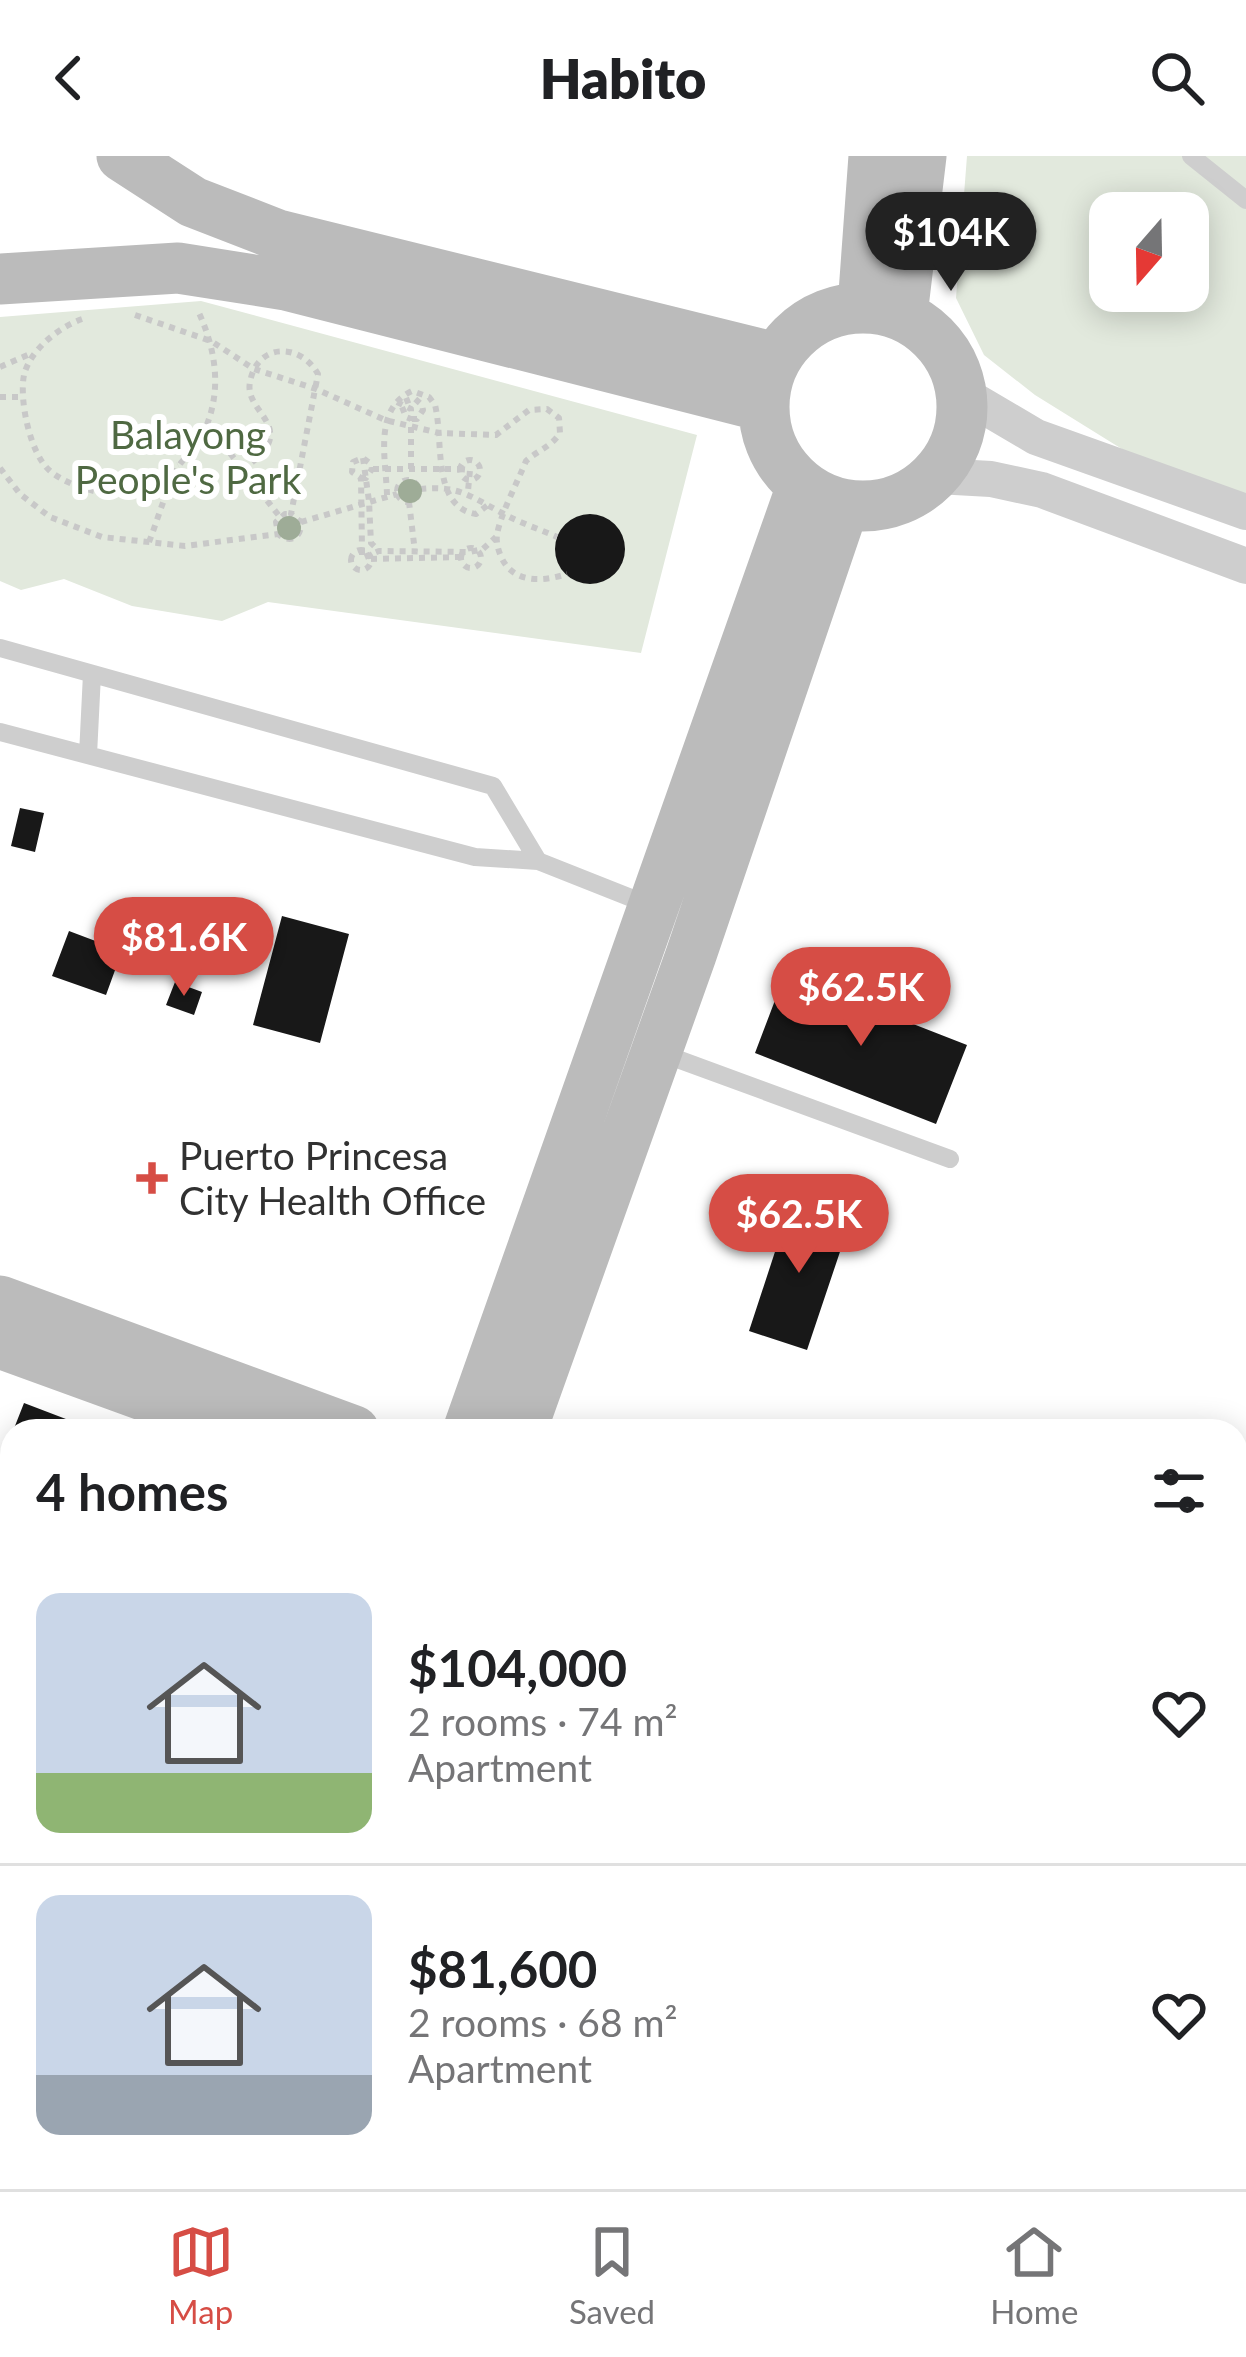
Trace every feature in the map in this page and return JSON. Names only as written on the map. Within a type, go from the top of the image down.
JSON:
[{"type":"street","points":[[122,156],[193,202],[278,236],[770,382]]},
{"type":"street","points":[[874,156],[882,311]]},
{"type":"street","points":[[882,311],[921,156]]},
{"type":"street","points":[[178,268],[191,255],[198,238],[193,202]]},
{"type":"street","points":[[0,279],[178,268],[286,285],[770,382]]},
{"type":"street","points":[[882,311],[932,333],[952,361],[963,394],[960,438],[938,476],[910,496],[878,506],[823,495],[781,464],[768,436],[770,382],[798,332],[828,314],[882,311]]},
{"type":"street","points":[[963,394],[1036,437],[1246,512]]},
{"type":"street","points":[[938,476],[991,479],[1042,490],[1246,566]]},
{"type":"street","points":[[473,1419],[633,1043],[655,907],[823,495]]},
{"type":"street","points":[[524,1419],[633,1043],[823,495]]},
{"type":"street","points":[[0,1301],[321,1419]]},
{"type":"street","points":[[0,1343],[209,1419]]},
{"type":"lane","points":[[1191,156],[1246,200]]},
{"type":"lane","points":[[0,648],[493,786],[538,861]]},
{"type":"lane","points":[[88,755],[92,674]]},
{"type":"lane","points":[[0,732],[475,856],[538,861],[655,907]]},
{"type":"lane","points":[[633,1043],[950,1159]]},
{"type":"path","points":[[35,352],[24,372],[23,397],[32,445],[49,470],[103,492],[140,484],[178,465],[191,453],[207,423],[216,368],[211,341],[178,268]]},
{"type":"path","points":[[129,313],[211,341],[254,369],[316,389],[385,420],[440,433],[496,435],[529,410],[547,409],[559,418],[560,433],[552,446],[526,461],[496,537],[483,549],[379,551],[362,558],[361,478]]},
{"type":"path","points":[[0,367],[35,352],[69,323],[84,318]]},
{"type":"path","points":[[243,470],[270,440],[270,428],[249,398],[254,369],[267,354],[298,353],[318,374],[291,514]]},
{"type":"path","points":[[387,495],[385,420],[396,402],[412,391],[435,406],[445,486],[454,506],[476,514],[488,505]]},
{"type":"path","points":[[0,397],[23,397]]},
{"type":"path","points":[[396,402],[412,409],[411,469]]},
{"type":"path","points":[[207,423],[280,517]]},
{"type":"path","points":[[363,458],[372,469]]},
{"type":"path","points":[[363,458],[353,462],[352,472],[366,478],[372,469]]},
{"type":"path","points":[[363,458],[371,543],[379,551]]},
{"type":"path","points":[[149,542],[178,465]]},
{"type":"path","points":[[0,468],[20,494],[50,517],[102,538],[185,546],[278,534]]},
{"type":"path","points":[[372,469],[470,470],[468,493]]},
{"type":"path","points":[[420,488],[416,500],[410,502],[400,499],[397,488],[412,480],[420,488],[445,486],[468,493],[557,537]]},
{"type":"path","points":[[301,522],[398,494]]},
{"type":"path","points":[[410,502],[415,552]]},
{"type":"path","points":[[291,514],[301,522],[302,530],[291,540],[283,539],[276,521],[291,514]]},
{"type":"path","points":[[496,537],[505,565],[516,575],[549,580],[567,574]]},
{"type":"path","points":[[466,548],[477,550],[481,559],[470,568],[460,557],[466,548]]},
{"type":"path","points":[[362,549],[371,559],[366,568],[355,568],[350,559],[362,549]]},
{"type":"path","points":[[470,552],[470,568]]},
{"type":"path","points":[[371,559],[460,557]]},
{"type":"green space","points":[[967,156],[1246,156],[1246,499],[1159,472],[1035,395],[984,355],[956,298]]},
{"type":"green space","name":"Balayong People's Park","points":[[201,301],[697,435],[641,653],[268,602],[222,621],[132,606],[64,579],[21,590],[0,581],[0,317]]},
{"type":"building","points":[[590,514],[615,524],[625,549],[615,574],[590,584],[565,574],[555,549],[565,524]]},
{"type":"building","points":[[20,808],[44,813],[35,852],[11,846]]},
{"type":"building","points":[[282,916],[349,934],[320,1043],[253,1025]]},
{"type":"building","points":[[69,931],[122,951],[106,995],[52,976]]},
{"type":"building","points":[[785,974],[967,1045],[936,1124],[755,1053]]},
{"type":"building","points":[[175,982],[202,992],[194,1015],[166,1005]]},
{"type":"building","points":[[791,1203],[850,1222],[807,1350],[749,1331]]},
{"type":"building","points":[[24,1403],[66,1419],[18,1419]]},
{"type":"place","name":"Puerto Princesa City Health Office","points":[[152,1178]]}]
